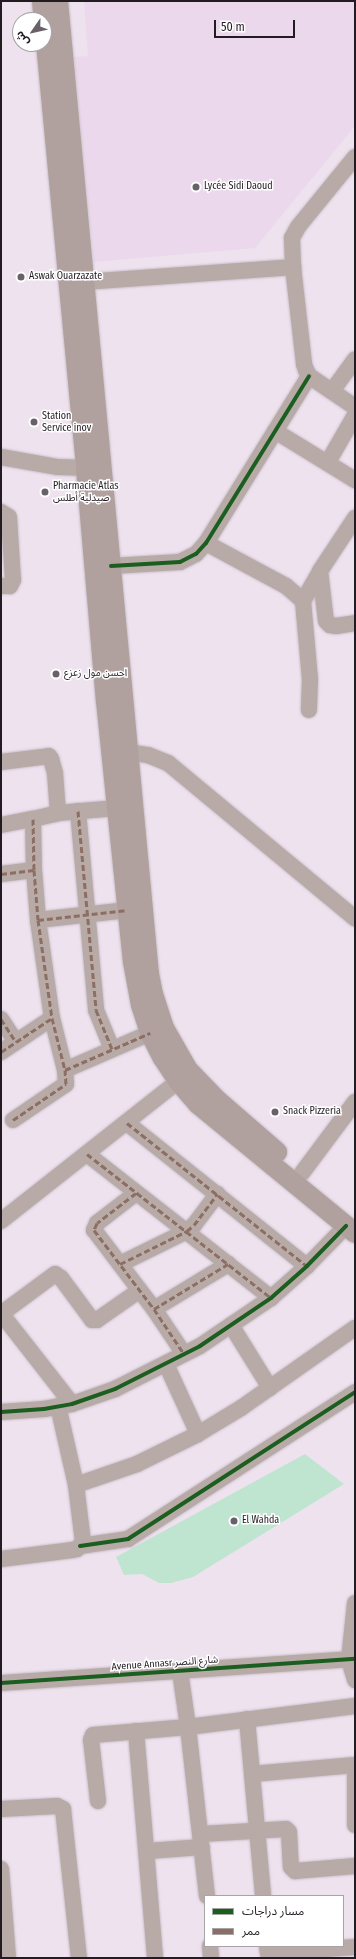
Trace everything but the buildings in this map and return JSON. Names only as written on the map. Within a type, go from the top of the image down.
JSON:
[{"type":"main road","points":[[42,1],[79,282]]},
{"type":"main road","points":[[58,1],[94,468],[123,804],[127,910],[134,977],[150,1033],[178,1082],[198,1104],[221,1124],[352,1226]]},
{"type":"main road","points":[[94,468],[111,566],[128,752],[123,804],[149,974],[153,994],[164,1028],[179,1056],[207,1091],[302,1173],[352,1226]]},
{"type":"street","points":[[355,157],[294,232],[292,238],[293,267],[304,364],[309,376],[355,407]]},
{"type":"street","points":[[79,282],[293,267]]},
{"type":"street","points":[[332,392],[355,359]]},
{"type":"street","points":[[111,566],[180,562],[196,554],[206,543],[309,376]]},
{"type":"street","points":[[328,462],[355,415]]},
{"type":"street","points":[[275,430],[355,480]]},
{"type":"street","points":[[1,457],[58,466],[94,468]]},
{"type":"street","points":[[1,512],[9,517],[13,580],[10,586],[1,586]]},
{"type":"street","points":[[309,710],[310,679],[303,601],[320,571],[355,518]]},
{"type":"street","points":[[206,543],[286,586],[303,601]]},
{"type":"street","points":[[320,571],[326,621],[330,625],[336,626],[355,623]]},
{"type":"street","points":[[128,752],[148,755],[168,763],[355,918]]},
{"type":"street","points":[[1,762],[49,756],[55,774],[58,812]]},
{"type":"street","points":[[1,825],[33,819],[58,812],[123,804]]},
{"type":"street","points":[[78,810],[96,1010],[112,1049]]},
{"type":"street","points":[[13,1120],[66,1084],[65,1070],[52,1018],[38,920],[34,870],[33,819]]},
{"type":"street","points":[[1,874],[34,870]]},
{"type":"street","points":[[38,920],[127,910]]},
{"type":"street","points":[[1,1052],[52,1018]]},
{"type":"street","points":[[1,1019],[16,1042]]},
{"type":"street","points":[[65,1070],[150,1033]]},
{"type":"street","points":[[1,1221],[178,1082]]},
{"type":"street","points":[[302,1173],[355,1102]]},
{"type":"street","points":[[127,1123],[307,1266]]},
{"type":"street","points":[[87,1154],[271,1298]]},
{"type":"street","points":[[136,1193],[97,1222],[94,1227],[95,1232],[154,1309],[184,1354]]},
{"type":"street","points":[[120,1264],[187,1231],[194,1225],[217,1194]]},
{"type":"street","points":[[1,1412],[65,1405],[115,1389],[200,1346],[271,1298],[352,1226]]},
{"type":"street","points":[[154,1309],[228,1264]]},
{"type":"street","points":[[80,1546],[83,1542],[65,1405],[4,1317],[5,1311],[54,1274],[61,1278],[92,1320],[97,1320],[140,1290]]},
{"type":"street","points":[[231,1325],[270,1388]]},
{"type":"street","points":[[76,1485],[137,1464],[198,1434],[241,1408],[355,1328]]},
{"type":"street","points":[[166,1364],[198,1434]]},
{"type":"street","points":[[1,1559],[72,1550],[80,1546],[128,1539],[355,1392]]},
{"type":"street","points":[[355,1603],[352,1660],[355,1680]]},
{"type":"street","name":"Avenue Annasr شارع النصر","points":[[1,1683],[352,1660]]},
{"type":"street","points":[[180,1671],[188,1727],[207,1895]]},
{"type":"street","points":[[98,1801],[91,1738],[97,1734],[188,1727],[355,1706]]},
{"type":"street","points":[[247,1719],[263,1895]]},
{"type":"street","points":[[136,1731],[148,1851],[155,1958]]},
{"type":"street","points":[[252,1774],[355,1765]]},
{"type":"street","points":[[355,1776],[355,1817]]},
{"type":"street","points":[[1,1809],[57,1806],[63,1809],[79,1958]]},
{"type":"street","points":[[148,1851],[256,1830],[288,1830],[291,1866],[295,1871],[355,1866]]},
{"type":"street","points":[[1,1869],[8,1958]]},
{"type":"street","points":[[210,1947],[211,1958]]},
{"type":"street","points":[[268,1952],[355,1947]]},
{"type":"shaded area","name":"Lycée Sidi Daoud","points":[[84,1],[355,1],[355,126],[255,248],[94,262],[74,57],[88,56]]},
{"type":"green space","name":"El Wahda","points":[[305,1454],[344,1484],[193,1577],[171,1583],[159,1583],[142,1574],[124,1575],[116,1557]]},
{"type":"marked path","points":[[78,811],[96,1010],[112,1049]]},
{"type":"marked path","points":[[33,819],[34,870],[38,920],[52,1018]]},
{"type":"marked path","points":[[1,874],[34,870]]},
{"type":"marked path","points":[[38,920],[127,910]]},
{"type":"marked path","points":[[1,1052],[52,1018],[65,1070],[150,1033]]},
{"type":"marked path","points":[[1,1019],[16,1042]]},
{"type":"marked path","points":[[13,1120],[66,1084],[65,1070]]},
{"type":"marked path","points":[[127,1123],[307,1266]]},
{"type":"marked path","points":[[87,1154],[271,1298]]},
{"type":"marked path","points":[[136,1193],[97,1223],[94,1230],[154,1309],[184,1354]]},
{"type":"marked path","points":[[120,1264],[187,1231],[194,1225],[217,1194]]},
{"type":"marked path","points":[[154,1309],[228,1264]]},
{"type":"cycle path","points":[[111,566],[180,562],[196,554],[206,543],[309,376]]},
{"type":"cycle path","points":[[1,1412],[44,1409],[72,1404],[115,1389],[200,1346],[271,1298],[307,1266],[346,1226]]},
{"type":"cycle path","points":[[80,1546],[128,1539],[355,1392]]},
{"type":"cycle path","points":[[1,1683],[355,1659]]},
{"type":"place","name":"Lycée Sidi Daoud","points":[[196,187]]},
{"type":"place","name":"Aswak Ouarzazate","points":[[21,277]]},
{"type":"place","name":"Station Service inov","points":[[34,422]]},
{"type":"place","name":"Pharmacie Atlas صيدلية أطلس","points":[[45,492]]},
{"type":"place","name":"احسن مول زعزع","points":[[56,674]]},
{"type":"place","name":"Snack Pizzeria","points":[[275,1112]]},
{"type":"place","name":"El Wahda","points":[[234,1521]]}]
